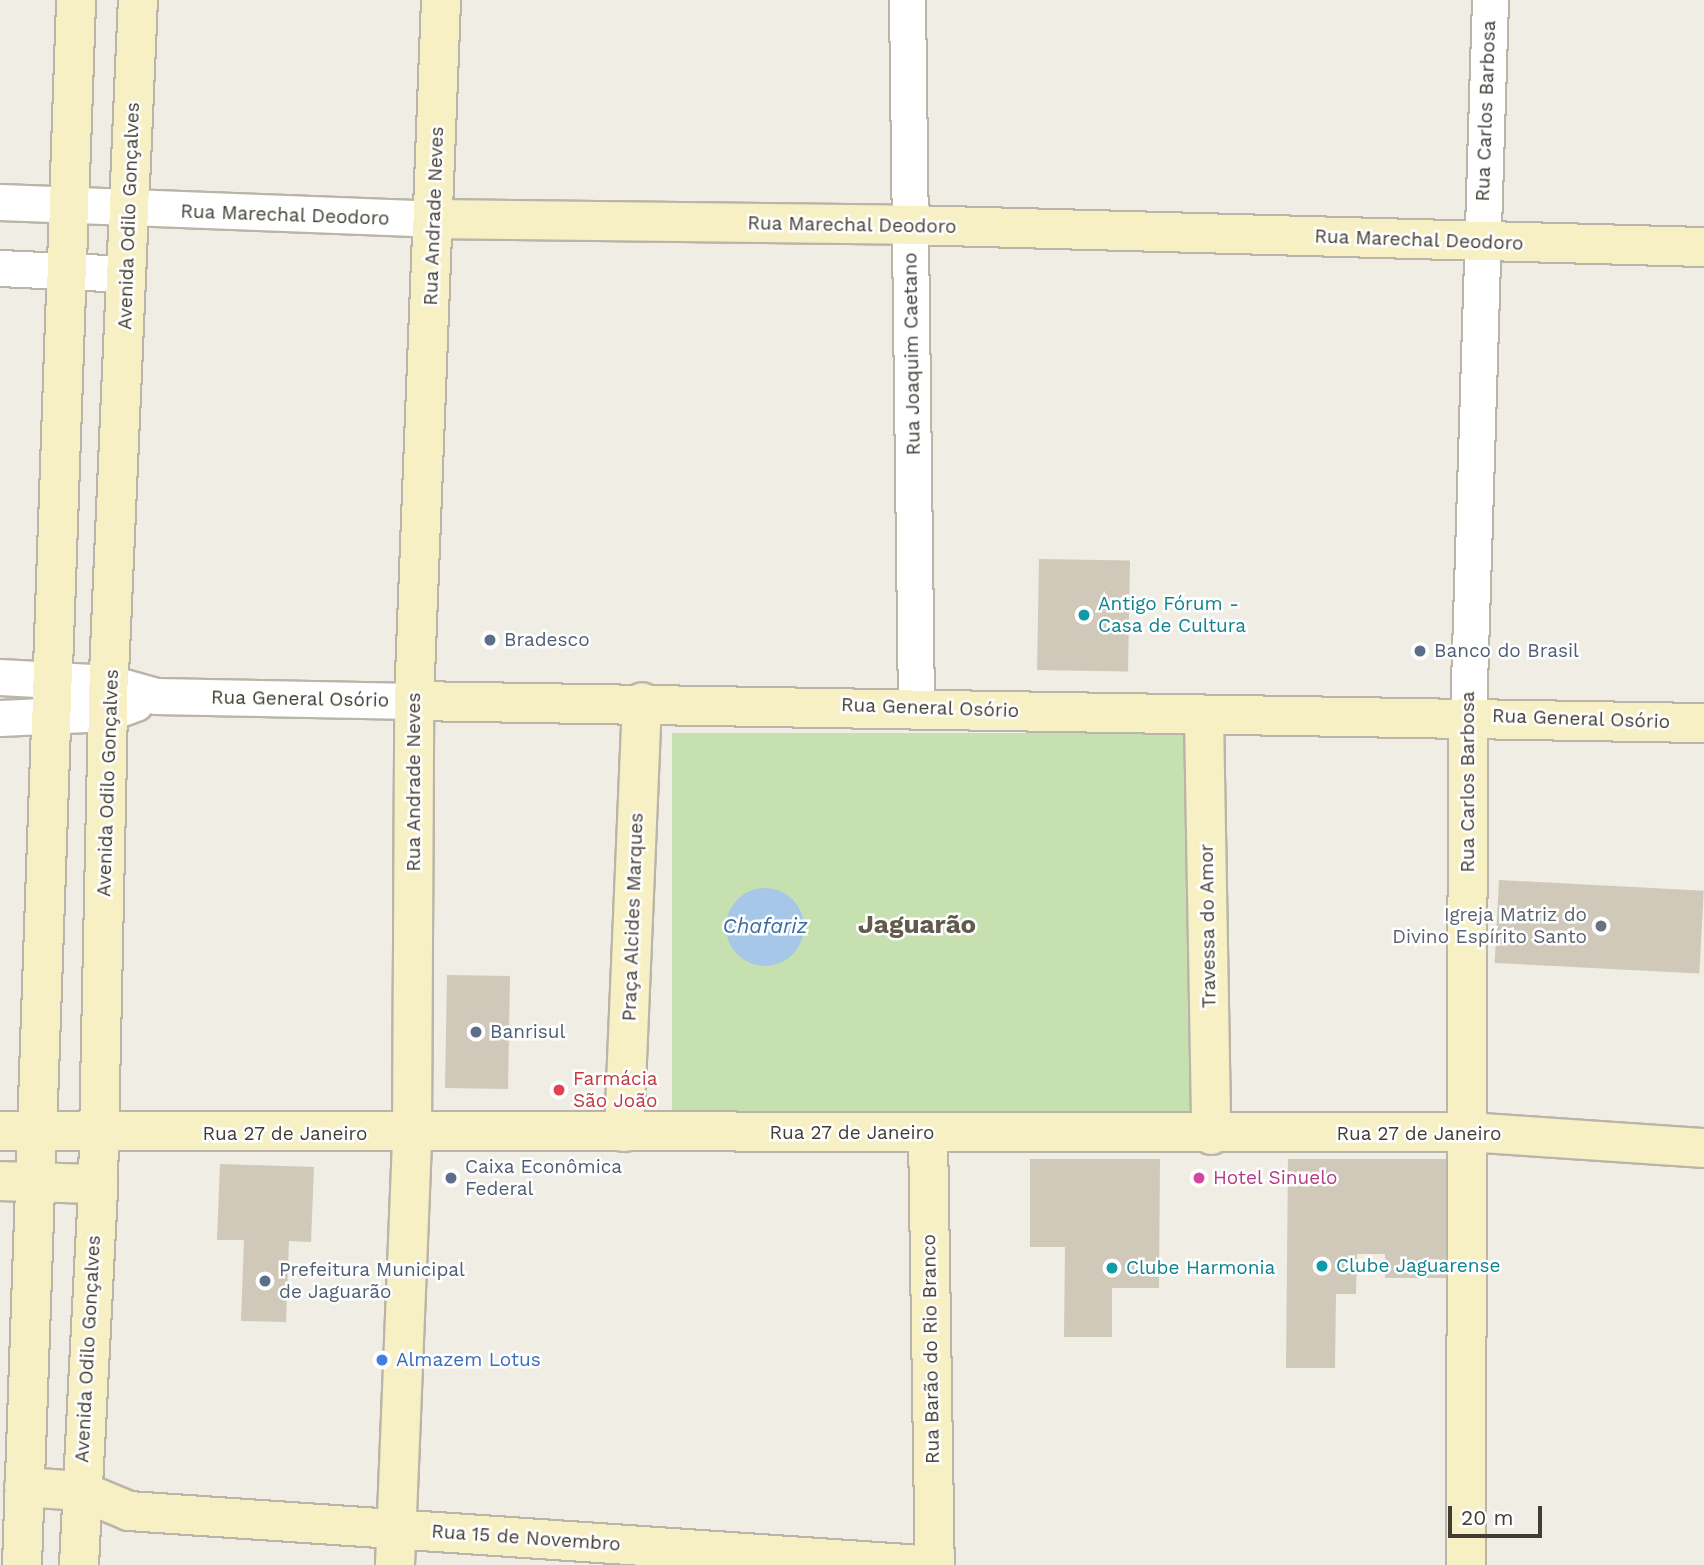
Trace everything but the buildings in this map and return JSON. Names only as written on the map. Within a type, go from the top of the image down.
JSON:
[{"type":"street","points":[[15,1541],[12,1486],[37,1183],[52,679],[70,270],[76,0]]},
{"type":"street","name":"Avenida Odilo Gonçalves","points":[[79,1565],[99,1134],[109,698],[138,0]]},
{"type":"street","name":"Rua Andrade Neves","points":[[396,1547],[412,1134],[414,701],[441,0]]},
{"type":"street","name":"Rua Joaquim Caetano","points":[[907,0],[916,707]]},
{"type":"street","name":"Rua Carlos Barbosa","points":[[1466,1565],[1468,716],[1480,241],[1490,0]]},
{"type":"street","name":"Rua Marechal Deodoro","points":[[0,202],[128,210],[434,219],[910,225],[1704,247]]},
{"type":"street","points":[[0,268],[127,274]]},
{"type":"street","name":"Rua General Osório","points":[[0,677],[52,679],[109,698]]},
{"type":"street","name":"Rua General Osório","points":[[0,718],[52,718],[109,698],[156,696],[916,707],[1204,717],[1468,716],[1704,723]]},
{"type":"street","name":"Praça Alcides Marques","points":[[624,1132],[642,702]]},
{"type":"street","name":"Travessa do Amor","points":[[1204,717],[1211,1135]]},
{"type":"street","name":"Rua 27 de Janeiro","points":[[0,1131],[99,1134],[624,1132],[1211,1135],[1468,1132],[1704,1148]]},
{"type":"street","name":"Rua Barão do Rio Branco","points":[[928,1134],[935,1565]]},
{"type":"street","points":[[0,1181],[97,1184]]},
{"type":"street","name":"Rua 15 de Novembro","points":[[12,1486],[80,1509],[129,1511],[396,1547],[922,1565]]},
{"type":"street","name":"Rua 15 de Novembro","points":[[15,1541],[80,1509]]},
{"type":"green space","points":[[672,733],[1196,733],[1196,1111],[672,1111]]},
{"type":"water","name":"Chafariz","points":[[757,888],[773,888],[787,894],[798,905],[804,919],[804,935],[798,949],[787,960],[773,966],[757,966],[743,960],[732,949],[726,935],[726,919],[732,905],[743,894]]},
{"type":"place","name":"Antigo Fórum - Casa de Cultura","points":[[1084,615]]},
{"type":"place","name":"Bradesco","points":[[490,640]]},
{"type":"place","name":"Banco do Brasil","points":[[1420,651]]},
{"type":"place","name":"Igreja Matriz do Divino Espírito Santo","points":[[1601,926]]},
{"type":"place","name":"Banrisul","points":[[476,1032]]},
{"type":"place","name":"Farmácia São João","points":[[559,1090]]},
{"type":"place","name":"Caixa Econômica Federal","points":[[451,1178]]},
{"type":"place","name":"Hotel Sinuelo","points":[[1199,1178]]},
{"type":"place","name":"Clube Jaguarense","points":[[1322,1266]]},
{"type":"place","name":"Clube Harmonia","points":[[1112,1268]]},
{"type":"place","name":"Prefeitura Municipal de Jaguarão","points":[[265,1281]]},
{"type":"place","name":"Almazem Lotus","points":[[382,1360]]},
{"type":"district","name":"Jaguarão","points":[[917,925]]}]
